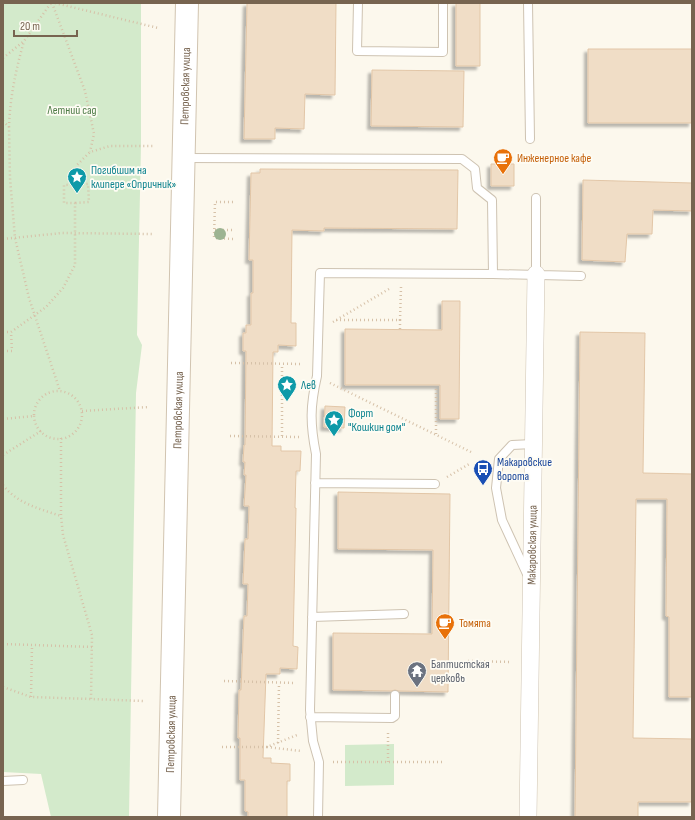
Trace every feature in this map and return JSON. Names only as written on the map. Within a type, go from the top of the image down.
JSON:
[{"type":"street","name":"Петровская улица","points":[[169,817],[187,3]]},
{"type":"street","name":"Макаровская улица","points":[[528,817],[536,274]]},
{"type":"lane","points":[[358,3],[357,51],[443,52],[444,3]]},
{"type":"lane","points":[[528,3],[530,140]]},
{"type":"lane","points":[[184,158],[462,159],[474,169],[477,188],[492,200],[493,274]]},
{"type":"lane","points":[[536,198],[536,274]]},
{"type":"lane","points":[[318,817],[319,762],[310,717],[316,454],[312,437],[311,407],[318,365],[320,273],[536,274],[581,276]]},
{"type":"lane","points":[[532,583],[502,520],[496,488],[499,459],[512,445],[534,444]]},
{"type":"lane","points":[[315,483],[435,484]]},
{"type":"lane","points":[[312,617],[404,614]]},
{"type":"lane","points":[[310,717],[392,718],[395,716],[395,695]]},
{"type":"lane","points":[[3,781],[23,780]]},
{"type":"path","points":[[3,58],[24,41],[51,3]]},
{"type":"path","points":[[51,3],[85,91],[94,134],[90,152]]},
{"type":"path","points":[[56,3],[158,28]]},
{"type":"path","points":[[24,41],[15,76],[9,127],[10,178],[15,238],[29,298],[60,391]]},
{"type":"path","points":[[3,121],[9,127]]},
{"type":"path","points":[[75,184],[76,166],[90,152],[110,146],[155,146]]},
{"type":"path","points":[[88,184],[89,202],[75,203],[64,203],[64,185],[88,184]]},
{"type":"path","points":[[233,202],[215,202],[214,238],[233,239]]},
{"type":"path","points":[[3,332],[11,332],[46,307],[63,288],[75,265],[75,203]]},
{"type":"path","points":[[215,230],[233,230]]},
{"type":"path","points":[[3,239],[62,233],[153,234]]},
{"type":"path","points":[[400,330],[401,281]]},
{"type":"path","points":[[318,330],[394,286]]},
{"type":"path","points":[[335,320],[400,320]]},
{"type":"path","points":[[3,351],[12,351],[11,332]]},
{"type":"path","points":[[231,363],[318,365]]},
{"type":"path","points":[[282,364],[282,436]]},
{"type":"path","points":[[328,382],[471,452]]},
{"type":"path","points":[[436,389],[436,435]]},
{"type":"path","points":[[60,391],[68,393],[75,398],[80,404],[82,411],[82,419],[79,426],[68,436],[61,438],[54,438],[41,431],[36,424],[34,416],[35,408],[45,395],[60,391]]},
{"type":"path","points":[[82,411],[149,407]]},
{"type":"path","points":[[3,419],[34,416]]},
{"type":"path","points":[[3,455],[41,431]]},
{"type":"path","points":[[230,436],[312,437]]},
{"type":"path","points":[[61,438],[61,516],[63,536],[92,635],[91,699]]},
{"type":"path","points":[[459,470],[471,463]]},
{"type":"path","points":[[3,485],[9,493],[32,506],[61,516]]},
{"type":"path","points":[[3,644],[92,647]]},
{"type":"path","points":[[31,697],[32,645]]},
{"type":"path","points":[[468,661],[516,662]]},
{"type":"path","points":[[224,681],[310,684]]},
{"type":"path","points":[[278,743],[279,683]]},
{"type":"path","points":[[3,687],[31,697],[143,701]]},
{"type":"path","points":[[222,747],[266,748],[312,730]]},
{"type":"path","points":[[388,744],[388,762]]},
{"type":"path","points":[[326,762],[445,762]]},
{"type":"green space","name":"Летний сад","points":[[3,3],[141,3],[141,145],[137,335],[142,345],[136,393],[129,817],[51,817],[41,774],[3,772]]},
{"type":"green space","points":[[394,744],[394,785],[345,786],[345,745]]},
{"type":"building","points":[[247,3],[336,3],[335,95],[305,94],[304,129],[275,128],[275,139],[244,139]]},
{"type":"building","points":[[456,3],[480,3],[480,66],[456,66]]},
{"type":"building","points":[[588,49],[692,49],[692,123],[588,123]]},
{"type":"building","points":[[372,70],[464,71],[463,127],[371,126]]},
{"type":"building","points":[[491,164],[514,164],[514,186],[491,186]]},
{"type":"building","points":[[260,169],[458,170],[457,229],[324,228],[324,231],[292,230],[291,323],[296,323],[296,346],[278,345],[278,352],[273,352],[272,446],[281,446],[281,451],[301,451],[300,471],[296,471],[295,508],[293,646],[298,647],[297,669],[280,668],[280,674],[266,674],[263,758],[271,758],[271,763],[290,764],[290,781],[287,781],[287,817],[248,817],[248,812],[245,811],[245,780],[240,780],[240,738],[238,738],[239,690],[241,690],[244,616],[247,616],[248,584],[243,584],[245,539],[248,539],[249,506],[244,506],[246,475],[244,475],[245,462],[243,462],[245,445],[246,351],[243,351],[243,333],[246,333],[246,325],[251,325],[251,293],[253,293],[253,260],[249,260],[251,173],[260,173]]},
{"type":"building","points":[[583,180],[692,183],[692,211],[653,210],[652,234],[627,234],[625,262],[582,260]]},
{"type":"building","points":[[442,301],[460,301],[459,419],[440,419],[440,385],[345,385],[345,329],[442,330]]},
{"type":"building","points":[[580,332],[645,333],[643,473],[692,474],[692,697],[669,697],[669,617],[666,616],[667,499],[636,499],[633,738],[692,739],[692,802],[638,802],[638,817],[575,817]]},
{"type":"building","points":[[325,406],[345,407],[344,428],[324,427]]},
{"type":"building","points":[[338,492],[450,494],[448,692],[333,690],[333,633],[432,634],[433,550],[338,549]]},
{"type":"place","name":"Инженерное кафе","points":[[503,175]]},
{"type":"place","name":"Погибшим на клипере «Опричник»","points":[[77,194]]},
{"type":"place","name":"Лев","points":[[287,402]]},
{"type":"place","name":"Форт \"Кошкин дом\"","points":[[334,437]]},
{"type":"place","name":"Макаровские ворота","points":[[483,486]]},
{"type":"place","name":"Томята","points":[[445,640]]},
{"type":"place","name":"Баптистская церковь","points":[[417,688]]}]
